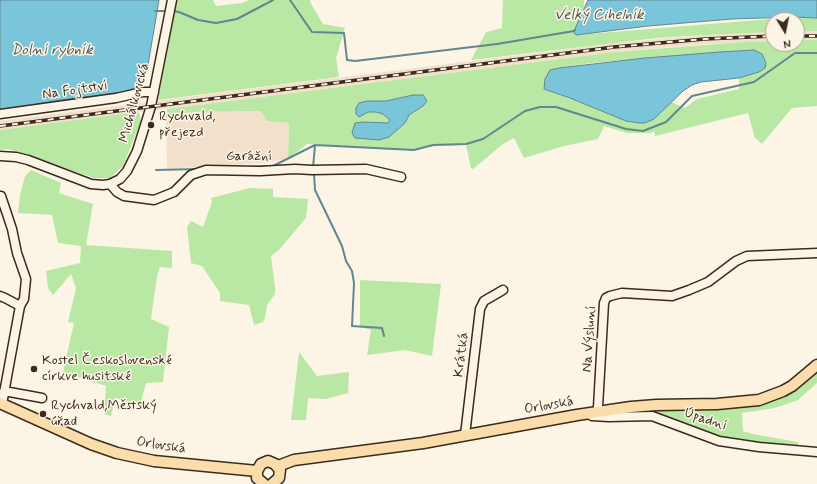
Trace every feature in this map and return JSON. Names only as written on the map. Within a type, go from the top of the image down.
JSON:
[{"type":"main road","name":"Orlovská","points":[[278,466],[294,460],[423,443],[599,412],[656,405],[717,404],[759,400],[792,386],[817,365]]},
{"type":"main road","name":"Orlovská","points":[[1,403],[91,444],[117,453],[154,461],[257,471]]},
{"type":"main road","points":[[264,484],[258,478],[257,471],[261,464],[268,461],[278,466],[280,474],[279,478],[272,484]]},
{"type":"street","name":"Michálkovická","points":[[110,184],[120,179],[124,175],[132,161],[146,123],[154,92],[172,0]]},
{"type":"street","name":"Na Fojtství","points":[[0,114],[116,98],[143,92],[154,92]]},
{"type":"street","points":[[0,156],[16,157],[28,160],[91,184],[110,184]]},
{"type":"street","name":"Garážní","points":[[110,184],[117,192],[124,196],[154,200],[174,192],[191,175],[206,170],[260,171],[295,169],[366,169],[401,177]]},
{"type":"street","points":[[1,196],[12,228],[17,253],[26,279],[24,299],[20,306],[1,403]]},
{"type":"street","name":"Na Výsluní","points":[[599,412],[598,407],[604,302],[606,298],[622,293],[672,296],[708,282],[736,261],[748,256],[817,253]]},
{"type":"street","name":"Krátká","points":[[465,435],[480,309],[484,301],[503,290]]},
{"type":"street","points":[[0,296],[20,306]]},
{"type":"street","points":[[4,391],[42,398]]},
{"type":"street","name":"Úpadní","points":[[585,414],[610,417],[652,416],[718,441],[817,452]]},
{"type":"shaded area","points":[[805,31],[817,31],[817,40],[805,40]]},
{"type":"shaded area","points":[[765,32],[765,41],[705,44],[615,52],[0,130],[0,121],[614,43],[704,35]]},
{"type":"shaded area","points":[[261,111],[267,121],[289,123],[288,159],[262,163],[167,169],[166,118],[176,117],[189,112]]},
{"type":"green space","points":[[177,0],[213,0],[216,6],[242,3],[249,0],[310,0],[323,24],[345,28],[336,58],[339,77],[158,100]]},
{"type":"green space","points":[[503,0],[584,0],[584,8],[577,35],[765,19],[765,32],[657,38],[471,60],[486,32],[502,28]]},
{"type":"green space","points":[[805,17],[817,18],[817,31],[805,31]]},
{"type":"green space","points":[[805,40],[817,40],[817,106],[792,108],[762,144],[755,138],[748,113],[655,136],[654,131],[651,133],[627,133],[604,126],[598,139],[564,146],[524,158],[514,138],[503,144],[473,169],[471,168],[466,145],[434,146],[413,150],[307,144],[288,159],[289,123],[267,121],[261,111],[189,112],[176,117],[166,118],[167,109],[615,52],[765,41],[765,52],[805,52]],"holes":[[[754,50],[766,63],[764,68],[759,72],[739,78],[739,89],[697,99],[685,108],[671,102],[654,119],[645,123],[626,121],[544,89],[550,70],[591,63]],[[413,95],[423,106],[409,115],[405,123],[389,137],[378,123],[388,123],[390,119],[388,116],[376,112],[364,113],[375,101],[386,101]]]},
{"type":"green space","points":[[138,112],[141,121],[123,166],[110,178],[94,178],[8,149],[0,150],[0,130]]},
{"type":"green space","points":[[31,170],[61,183],[59,193],[93,204],[86,245],[172,251],[172,268],[160,267],[157,276],[151,319],[169,327],[163,382],[146,383],[140,405],[115,398],[111,416],[104,414],[106,386],[63,372],[74,323],[68,322],[76,288],[71,274],[53,295],[48,288],[46,271],[80,263],[81,246],[58,243],[52,215],[18,213],[20,195],[25,176]]},
{"type":"green space","points":[[250,188],[273,189],[273,197],[308,199],[306,218],[279,250],[271,256],[275,294],[267,305],[263,322],[254,325],[249,305],[220,301],[220,293],[202,266],[191,263],[187,227],[191,221],[203,227],[212,202],[211,198]]},
{"type":"green space","points":[[360,280],[441,284],[432,356],[405,350],[367,355],[371,330],[360,327]]},
{"type":"green space","points":[[299,352],[317,376],[349,372],[348,393],[326,399],[308,398],[306,420],[291,420]]},
{"type":"green space","points":[[817,372],[817,383],[798,400],[775,408],[742,413],[743,431],[798,442],[798,447],[721,438],[665,417],[642,411],[683,409],[719,410],[752,406],[786,395]]},
{"type":"water","name":"Dolní rybník","points":[[0,0],[159,0],[144,81],[125,92],[61,100],[0,110]]},
{"type":"water","name":"Velký Cihelník","points":[[588,0],[817,0],[817,18],[805,17],[805,12],[765,12],[765,18],[732,19],[648,26],[576,35],[574,31]]},
{"type":"water","points":[[754,50],[762,54],[766,63],[765,68],[759,72],[739,78],[701,82],[692,85],[683,91],[654,119],[645,123],[626,121],[544,89],[545,79],[550,70],[559,68],[645,58]]},
{"type":"water","points":[[413,95],[423,95],[427,101],[423,106],[409,115],[405,123],[389,137],[379,140],[355,138],[352,133],[355,123],[388,123],[390,120],[383,114],[376,112],[368,112],[359,117],[356,114],[356,108],[359,103],[367,101],[386,101]]},
{"type":"waterway","points":[[173,11],[198,20],[216,23],[237,19],[273,0]]},
{"type":"waterway","points":[[290,0],[312,32],[344,33],[347,60],[355,61],[497,44],[575,30]]},
{"type":"waterway","points":[[155,11],[168,11]]},
{"type":"waterway","points":[[247,167],[273,166],[315,145],[414,150],[433,145],[466,144],[483,139],[525,111],[540,107],[556,107],[626,129],[643,131],[666,122],[692,96],[754,82],[795,53],[817,53]]},
{"type":"waterway","points":[[313,168],[315,145]]},
{"type":"waterway","points":[[156,170],[199,169]]},
{"type":"waterway","points":[[314,173],[315,190],[342,246],[346,261],[352,271],[354,283],[352,326],[382,328],[384,336]]},
{"type":"railway","points":[[0,126],[614,47],[705,39],[765,36]]},
{"type":"railway","points":[[805,36],[817,36]]},
{"type":"place","name":"Rychvald, přejezd","points":[[151,125]]},
{"type":"place","name":"Kostel Československé církve husitské","points":[[34,369]]},
{"type":"place","name":"Rychvald,Městský úřad","points":[[43,414]]}]
